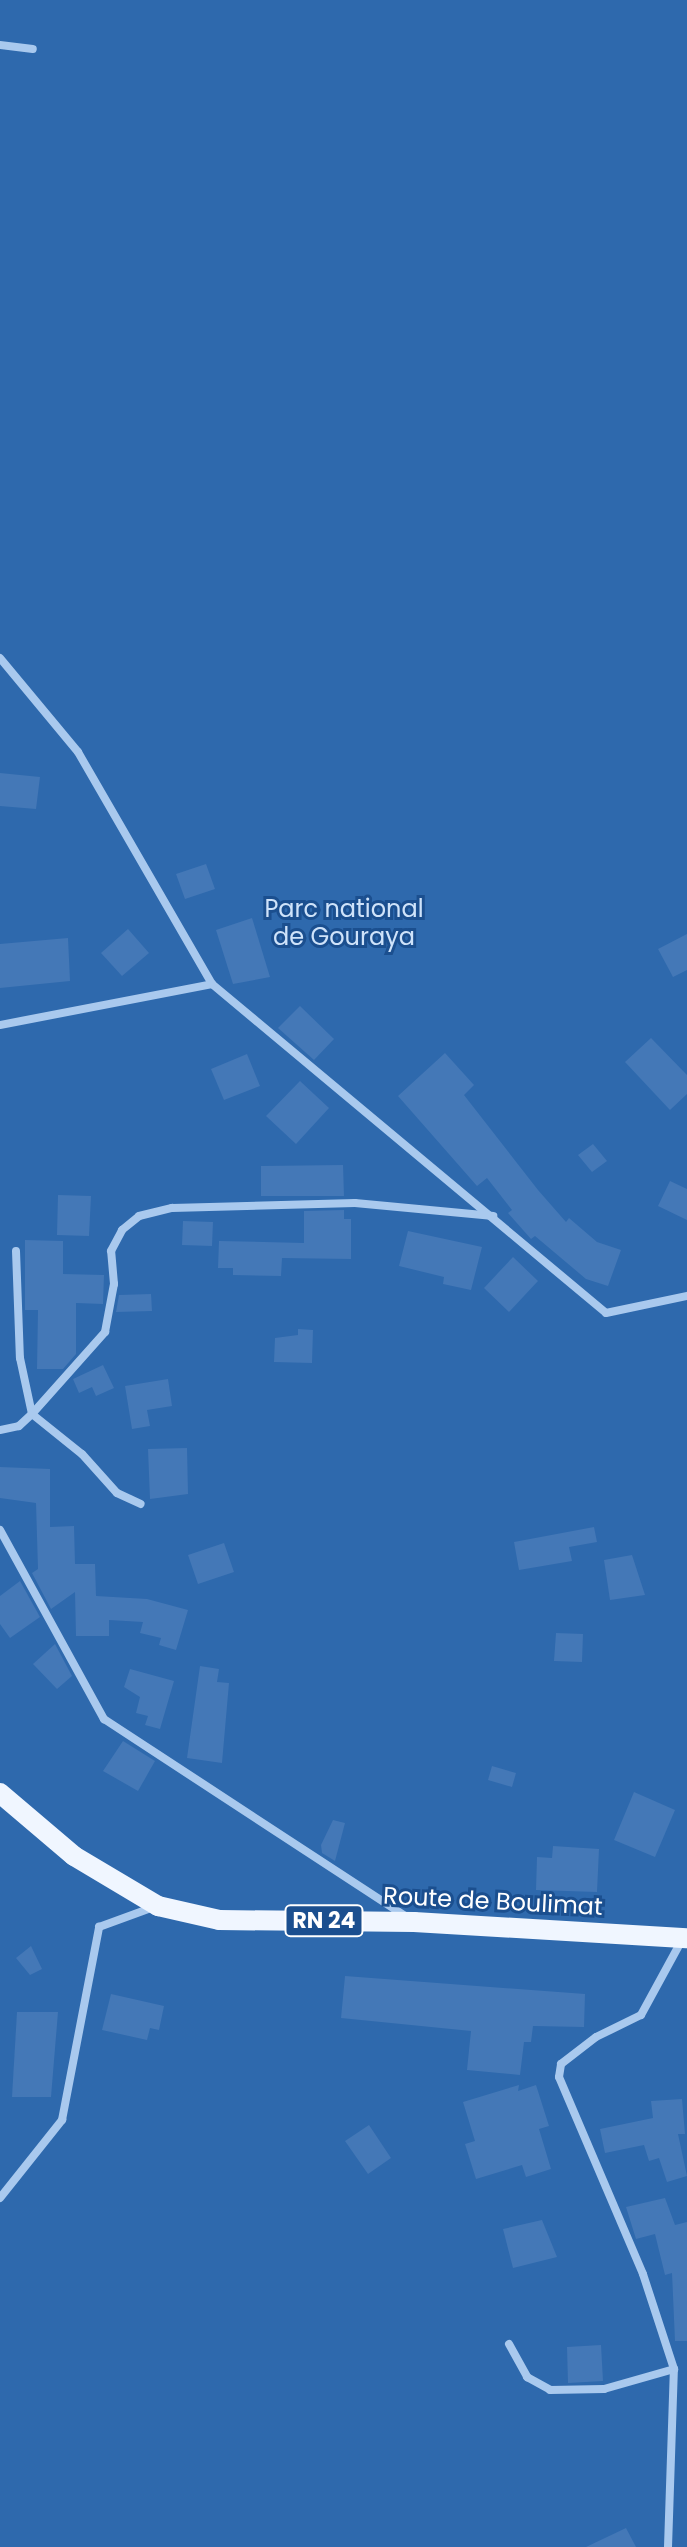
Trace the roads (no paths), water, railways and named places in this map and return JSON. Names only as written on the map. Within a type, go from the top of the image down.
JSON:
[{"type":"main road","name":"Route de Boulimat","points":[[0,1793],[74,1856],[158,1906],[219,1920],[414,1922],[685,1938]]},
{"type":"street","points":[[0,45],[33,49]]},
{"type":"street","points":[[0,658],[78,752],[212,984],[494,1216],[606,1313],[687,1296]]},
{"type":"street","points":[[0,1025],[212,984]]},
{"type":"street","points":[[0,1430],[19,1426],[32,1414],[105,1332],[114,1284],[111,1251],[122,1230],[139,1216],[172,1208],[355,1203],[494,1216]]},
{"type":"street","points":[[16,1251],[20,1358],[32,1414],[82,1454],[117,1493],[141,1504]]},
{"type":"street","points":[[0,1530],[104,1719],[414,1922]]},
{"type":"street","points":[[0,2198],[62,2120],[99,1927],[158,1906]]},
{"type":"street","points":[[668,2547],[674,2369],[663,2324],[559,2077],[561,2064],[596,2037],[641,2015],[685,1938]]},
{"type":"street","points":[[509,2344],[527,2377],[550,2390],[604,2389],[674,2369]]},
{"type":"park label","name":"Parc national de Gouraya","points":[[344,923]]}]
